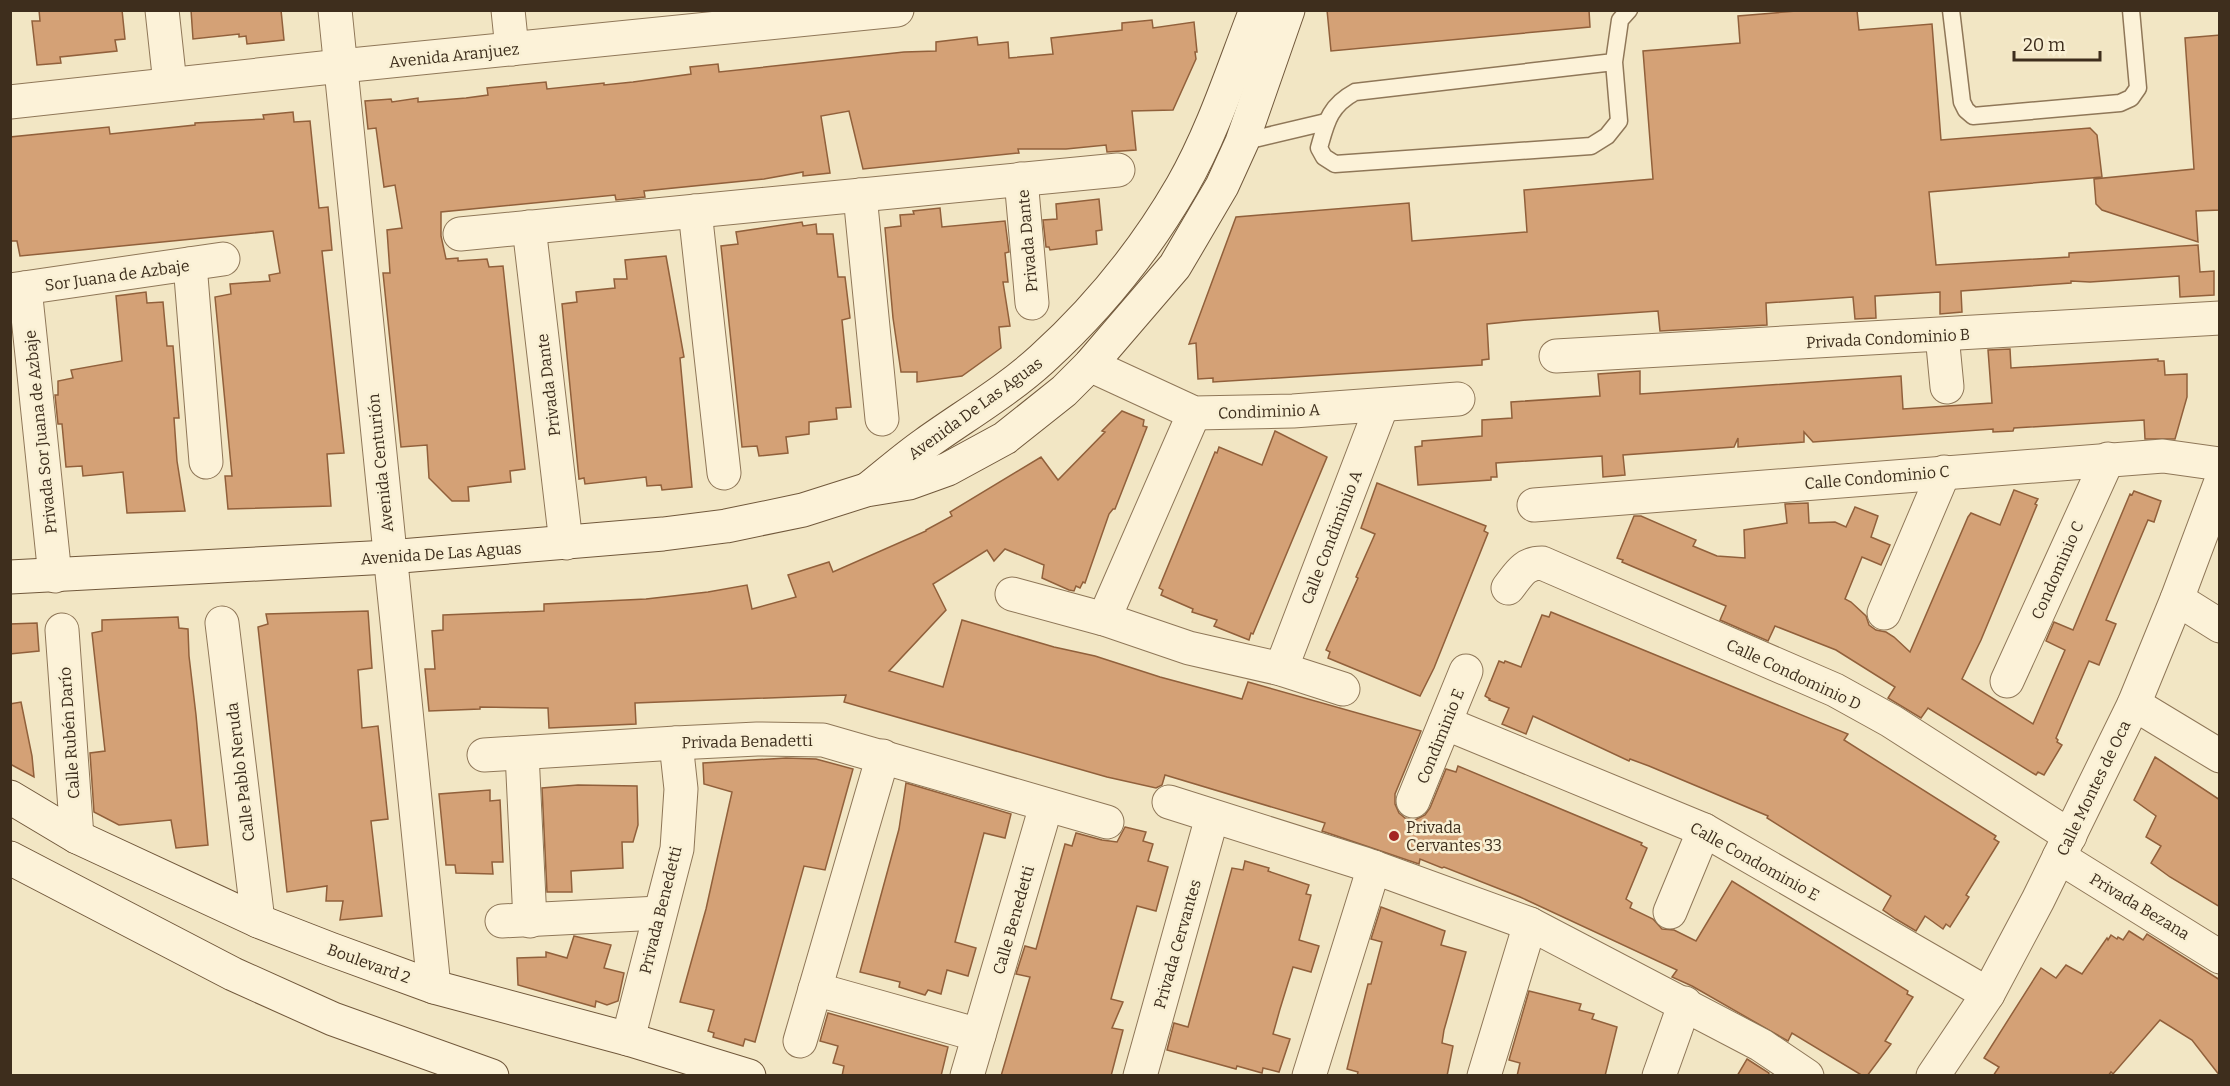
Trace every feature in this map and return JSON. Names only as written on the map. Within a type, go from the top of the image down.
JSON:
[{"type":"street","points":[[162,10],[170,84]]},
{"type":"street","name":"Avenida Centurión","points":[[335,10],[434,987]]},
{"type":"street","points":[[508,10],[512,49]]},
{"type":"street","name":"Avenida Aranjuez","points":[[10,102],[897,10]]},
{"type":"street","name":"Avenida De Las Aguas","points":[[866,490],[923,445],[981,406],[1042,359],[1098,302],[1145,244],[1182,185],[1209,129],[1256,10]]},
{"type":"street","name":"Avenida De Las Aguas","points":[[10,577],[389,557],[566,543],[726,526],[803,510],[866,490],[909,483],[948,469],[1005,438],[1064,391],[1090,365],[1175,266],[1222,186],[1242,142],[1288,10]]},
{"type":"street","name":"Privada Dante","points":[[460,234],[1118,170]]},
{"type":"street","name":"Privada Dante","points":[[1021,179],[1032,303]]},
{"type":"street","points":[[860,195],[882,419]]},
{"type":"street","points":[[695,211],[724,473]]},
{"type":"street","name":"Privada Dante","points":[[530,227],[566,543]]},
{"type":"street","name":"Sor Juana de Azbaje","points":[[18,289],[224,259]]},
{"type":"street","points":[[190,264],[206,462]]},
{"type":"street","name":"Privada Sor Juana de Azbaje","points":[[18,289],[55,576]]},
{"type":"street","name":"Privada Condominio B","points":[[1556,356],[2220,318]]},
{"type":"street","points":[[1942,335],[1947,387]]},
{"type":"street","name":"Condiminio A","points":[[1090,365],[1194,413],[1293,411],[1458,399]]},
{"type":"street","name":"Calle Condiminio A","points":[[1281,669],[1382,405]]},
{"type":"street","points":[[1104,619],[1194,413]]},
{"type":"street","name":"Calle Condominio C","points":[[1534,505],[2108,459],[2163,456],[2220,464]]},
{"type":"street","name":"Condominio C","points":[[2007,681],[2108,459]]},
{"type":"street","points":[[1884,613],[1944,472]]},
{"type":"street","name":"Calle Montes de Oca","points":[[1933,1076],[1988,994],[2134,704],[2177,599],[2220,484]]},
{"type":"street","name":"Calle Condominio D","points":[[1509,588],[1521,571],[1531,563],[1542,563],[1835,690],[1892,721],[2064,847]]},
{"type":"street","points":[[1012,594],[1104,619],[1189,648],[1281,669],[1343,689]]},
{"type":"street","points":[[2177,599],[2220,626]]},
{"type":"street","name":"Calle Pablo Neruda","points":[[222,623],[258,921]]},
{"type":"street","name":"Calle Rubén Darío","points":[[62,630],[77,837]]},
{"type":"street","name":"Condiminio E","points":[[1413,801],[1466,671]]},
{"type":"street","points":[[2134,704],[2220,756]]},
{"type":"street","name":"Calle Condominio E","points":[[1445,723],[1704,830],[1988,994]]},
{"type":"street","name":"Privada Benadetti","points":[[484,755],[757,739],[823,740],[1107,822]]},
{"type":"street","name":"Privada Benedetti","points":[[628,1039],[677,849],[681,789],[676,743]]},
{"type":"street","points":[[522,753],[516,921],[659,914]]},
{"type":"street","points":[[800,1041],[883,756]]},
{"type":"street","name":"Boulevard 2","points":[[10,797],[77,837],[258,921],[434,987],[628,1039],[749,1076]]},
{"type":"street","points":[[1169,802],[1374,867],[1530,924],[1685,1003],[1761,1045],[1807,1076]]},
{"type":"street","name":"Calle Benedetti","points":[[967,1076],[1046,806]]},
{"type":"street","name":"Privada Cervantes","points":[[1147,1074],[1212,817]]},
{"type":"street","points":[[1670,912],[1704,830]]},
{"type":"street","name":"Privada Bezana","points":[[2064,847],[2220,957]]},
{"type":"street","points":[[10,858],[233,974],[450,1070],[492,1076]]},
{"type":"street","points":[[1309,1076],[1374,867]]},
{"type":"street","points":[[1484,1076],[1530,924]]},
{"type":"street","points":[[814,989],[979,1035]]},
{"type":"street","points":[[1659,1076],[1685,1003]]},
{"type":"lane","points":[[1614,62],[1355,92],[1335,105],[1326,122],[1319,148],[1323,157],[1335,164],[1591,146],[1607,136],[1619,120],[1614,62],[1620,20],[1629,10]]},
{"type":"lane","points":[[1951,10],[1962,102],[1966,111],[1973,116],[2120,104],[2131,98],[2138,88],[2131,10]]},
{"type":"lane","points":[[1242,142],[1326,122]]},
{"type":"building","points":[[39,10],[122,10],[125,39],[115,40],[117,51],[60,57],[61,63],[37,65],[32,21],[40,21]]},
{"type":"building","points":[[191,10],[281,10],[284,40],[247,44],[246,36],[239,37],[239,34],[193,39]]},
{"type":"building","points":[[1327,10],[1589,10],[1590,27],[1331,51]]},
{"type":"building","points":[[1809,10],[1857,10],[1859,30],[1932,24],[1941,140],[2090,128],[2097,135],[2102,177],[1929,192],[1936,265],[2069,257],[2069,253],[2198,245],[2200,272],[2214,271],[2214,295],[2180,297],[2179,276],[2090,282],[2071,281],[2071,283],[1961,291],[1962,312],[1940,314],[1940,292],[1875,296],[1876,318],[1855,319],[1853,297],[1766,303],[1767,325],[1660,331],[1658,311],[1527,320],[1487,324],[1489,359],[1482,360],[1482,365],[1213,382],[1213,378],[1198,379],[1196,343],[1189,344],[1236,217],[1409,203],[1412,241],[1527,232],[1524,190],[1653,179],[1643,51],[1740,43],[1738,16]]},
{"type":"building","points":[[1152,20],[1153,28],[1194,22],[1197,52],[1195,52],[1196,59],[1173,110],[1132,111],[1136,150],[1107,152],[1106,145],[1066,149],[1018,149],[1019,153],[863,169],[849,111],[821,116],[830,173],[803,176],[803,172],[764,179],[644,191],[645,197],[616,200],[615,195],[441,212],[441,236],[446,259],[458,258],[458,261],[487,259],[489,267],[503,266],[525,469],[510,471],[511,482],[468,487],[469,501],[452,501],[429,478],[427,445],[401,447],[383,273],[390,273],[387,230],[402,228],[395,185],[384,187],[376,128],[368,129],[365,101],[391,99],[392,102],[418,98],[418,102],[466,98],[488,95],[487,88],[546,82],[547,89],[633,82],[691,74],[690,67],[718,64],[719,72],[904,52],[936,51],[936,42],[977,37],[978,45],[1008,42],[1009,58],[1053,54],[1051,38],[1122,30],[1122,23]]},
{"type":"building","points":[[2220,35],[2220,210],[2196,211],[2198,242],[2102,210],[2096,204],[2094,179],[2194,169],[2185,38]]},
{"type":"building","points":[[293,112],[294,122],[310,121],[319,208],[328,207],[332,250],[322,251],[344,453],[327,454],[331,506],[228,509],[225,476],[232,476],[215,297],[231,294],[230,284],[270,281],[269,275],[280,273],[273,231],[20,256],[17,241],[10,241],[10,137],[109,127],[110,134],[195,125],[195,123],[264,119],[263,115]]},
{"type":"building","points":[[1099,199],[1102,230],[1096,231],[1097,244],[1050,250],[1046,247],[1043,220],[1057,219],[1056,204]]},
{"type":"building","points":[[940,208],[942,227],[1005,221],[1009,252],[1005,253],[1008,282],[1003,282],[1010,326],[999,327],[1001,348],[962,376],[917,382],[917,372],[901,372],[893,318],[885,228],[901,226],[900,215]]},
{"type":"building","points":[[802,222],[803,226],[816,224],[817,234],[833,234],[838,277],[845,277],[850,318],[842,320],[851,407],[836,408],[837,419],[809,422],[809,434],[786,437],[788,453],[759,456],[757,446],[742,447],[721,246],[738,244],[736,232]]},
{"type":"building","points":[[666,256],[684,357],[680,358],[692,487],[662,490],[661,485],[647,486],[646,477],[585,484],[584,478],[579,479],[562,304],[577,302],[576,292],[615,288],[614,279],[627,279],[625,260]]},
{"type":"building","points":[[146,292],[147,303],[163,302],[167,346],[173,346],[179,418],[174,418],[177,461],[185,511],[127,513],[123,472],[83,476],[82,466],[66,467],[62,424],[58,424],[55,395],[58,395],[58,381],[73,378],[71,370],[122,361],[116,296]]},
{"type":"building","points":[[2010,349],[2011,368],[2158,359],[2158,361],[2164,361],[2165,375],[2187,374],[2187,397],[2175,439],[2145,439],[2144,420],[2014,428],[2013,431],[1993,432],[1993,429],[1813,442],[1804,432],[1804,442],[1738,447],[1738,438],[1734,447],[1623,455],[1625,475],[1603,477],[1602,456],[1496,463],[1497,477],[1491,477],[1491,480],[1418,485],[1415,447],[1422,446],[1422,441],[1482,436],[1482,420],[1512,418],[1511,402],[1600,396],[1598,374],[1640,371],[1640,394],[1901,376],[1903,409],[1992,403],[1988,350]]},
{"type":"building","points":[[1122,411],[1144,420],[1143,426],[1147,427],[1115,509],[1109,514],[1085,583],[1083,582],[1080,588],[1076,586],[1074,591],[1069,590],[1042,578],[1044,565],[1005,549],[994,561],[987,550],[933,584],[946,610],[889,671],[943,687],[962,620],[1242,699],[1248,682],[1421,731],[1395,794],[1395,804],[1399,813],[1405,818],[1415,820],[1425,815],[1446,769],[1456,772],[1458,766],[1642,843],[1641,845],[1647,848],[1626,899],[1632,903],[1630,908],[1653,919],[1662,929],[1674,930],[1696,941],[1732,881],[1908,991],[1907,994],[1913,997],[1885,1041],[1891,1044],[1867,1076],[1863,1076],[1792,1033],[1788,1041],[1672,977],[1677,970],[1520,897],[1420,859],[1419,864],[1322,831],[1325,823],[1165,775],[1162,785],[1156,788],[1107,777],[844,702],[846,695],[635,703],[636,724],[549,728],[548,708],[480,707],[480,709],[429,711],[425,669],[435,669],[432,631],[443,630],[443,615],[544,611],[544,604],[646,599],[747,585],[752,609],[796,597],[788,575],[829,562],[833,572],[926,531],[952,516],[950,512],[1041,457],[1058,480],[1105,432],[1102,431]]},
{"type":"building","points":[[1275,431],[1327,457],[1249,640],[1214,626],[1217,620],[1192,612],[1193,609],[1161,595],[1163,590],[1159,588],[1215,452],[1217,453],[1219,447],[1262,465]]},
{"type":"building","points":[[1377,483],[1486,526],[1484,531],[1488,533],[1434,668],[1420,696],[1328,658],[1330,652],[1326,650],[1375,534],[1361,528]]},
{"type":"building","points":[[2014,490],[2038,499],[2035,504],[2037,505],[1981,640],[1962,679],[2033,724],[2065,650],[2046,641],[2054,622],[2073,630],[2130,494],[2132,495],[2134,491],[2161,501],[2154,522],[2148,520],[2106,620],[2116,624],[2099,665],[2089,661],[2056,738],[2057,742],[2062,745],[2044,775],[2038,772],[2036,775],[1928,708],[1921,718],[1888,698],[1895,687],[1836,650],[1775,626],[1768,641],[1720,620],[1726,606],[1617,558],[1634,516],[1641,516],[1696,540],[1693,546],[1717,556],[1745,558],[1744,530],[1787,523],[1785,504],[1808,503],[1809,523],[1835,522],[1846,527],[1855,507],[1878,516],[1871,537],[1890,545],[1881,565],[1862,557],[1845,599],[1866,616],[1869,625],[1894,637],[1910,652],[1968,517],[1971,513],[2000,525]]},
{"type":"building","points":[[368,611],[372,668],[358,670],[362,728],[378,726],[388,819],[371,821],[382,916],[340,920],[343,901],[326,901],[327,886],[287,892],[258,627],[268,624],[266,614]]},
{"type":"building","points":[[1551,612],[1848,734],[1844,740],[1996,836],[1994,839],[1999,842],[1966,895],[1969,897],[1950,927],[1946,924],[1943,929],[1925,916],[1916,931],[1896,919],[1883,910],[1891,896],[1767,818],[1768,816],[1649,766],[1630,759],[1629,761],[1533,716],[1526,734],[1502,724],[1509,708],[1485,696],[1499,661],[1521,667],[1542,615],[1549,617]]},
{"type":"building","points":[[178,617],[179,628],[188,629],[208,845],[176,848],[171,820],[119,825],[94,812],[90,753],[105,751],[92,633],[102,631],[102,620]]},
{"type":"building","points":[[37,623],[39,651],[10,654],[10,624]]},
{"type":"building","points":[[21,702],[34,777],[10,764],[10,704]]},
{"type":"building","points":[[2155,757],[2220,800],[2220,907],[2151,863],[2161,846],[2146,837],[2156,816],[2134,800]]},
{"type":"building","points":[[786,758],[816,759],[853,769],[825,870],[804,866],[755,1042],[745,1039],[743,1046],[713,1037],[714,1033],[708,1031],[714,1010],[680,1002],[706,909],[732,792],[704,784],[703,763]]},
{"type":"building","points":[[906,783],[1011,814],[1005,838],[984,833],[961,919],[955,942],[976,948],[968,976],[947,970],[941,994],[928,990],[925,995],[899,987],[900,982],[860,972],[899,829]]},
{"type":"building","points":[[578,785],[637,786],[638,825],[633,842],[622,842],[623,868],[571,871],[572,892],[547,892],[542,788]]},
{"type":"building","points":[[490,790],[490,801],[500,800],[503,862],[492,862],[493,874],[456,873],[455,865],[446,865],[439,794]]},
{"type":"building","points":[[1125,827],[1146,832],[1143,841],[1153,844],[1148,861],[1168,867],[1156,911],[1137,906],[1111,999],[1123,1002],[1112,1028],[1123,1030],[1111,1076],[1001,1076],[1030,977],[1016,974],[1025,946],[1036,949],[1065,844],[1072,846],[1076,833],[1117,842]]},
{"type":"building","points":[[1245,861],[1269,868],[1268,871],[1309,885],[1306,894],[1311,895],[1299,940],[1319,946],[1311,972],[1293,967],[1273,1034],[1290,1039],[1279,1072],[1263,1068],[1262,1073],[1237,1066],[1236,1069],[1167,1050],[1174,1023],[1188,1027],[1232,868],[1243,870]]},
{"type":"building","points":[[1381,907],[1445,931],[1441,945],[1466,952],[1442,1043],[1453,1046],[1447,1076],[1357,1076],[1358,1072],[1347,1069],[1368,984],[1371,984],[1382,942],[1371,939]]},
{"type":"building","points":[[2129,931],[2143,940],[2147,934],[2220,980],[2220,1076],[2192,1040],[2160,1020],[2113,1074],[2111,1072],[2108,1076],[1993,1076],[1999,1067],[1984,1058],[2041,968],[2056,978],[2066,965],[2082,974],[2107,938],[2108,940],[2111,935],[2123,940]]},
{"type":"building","points":[[574,936],[611,945],[604,968],[624,973],[618,1001],[607,1005],[596,1001],[595,1007],[518,985],[517,958],[546,957],[546,952],[567,958]]},
{"type":"building","points":[[1529,991],[1581,1004],[1579,1010],[1594,1014],[1592,1019],[1617,1027],[1605,1076],[1517,1076],[1520,1063],[1509,1060]]},
{"type":"building","points":[[828,1013],[948,1047],[941,1076],[842,1076],[844,1066],[833,1063],[838,1046],[820,1041]]},
{"type":"building","points":[[1747,1059],[1769,1073],[1768,1076],[1737,1076]]},
{"type":"place","name":"Privada Cervantes 33","points":[[1394,836]]}]
